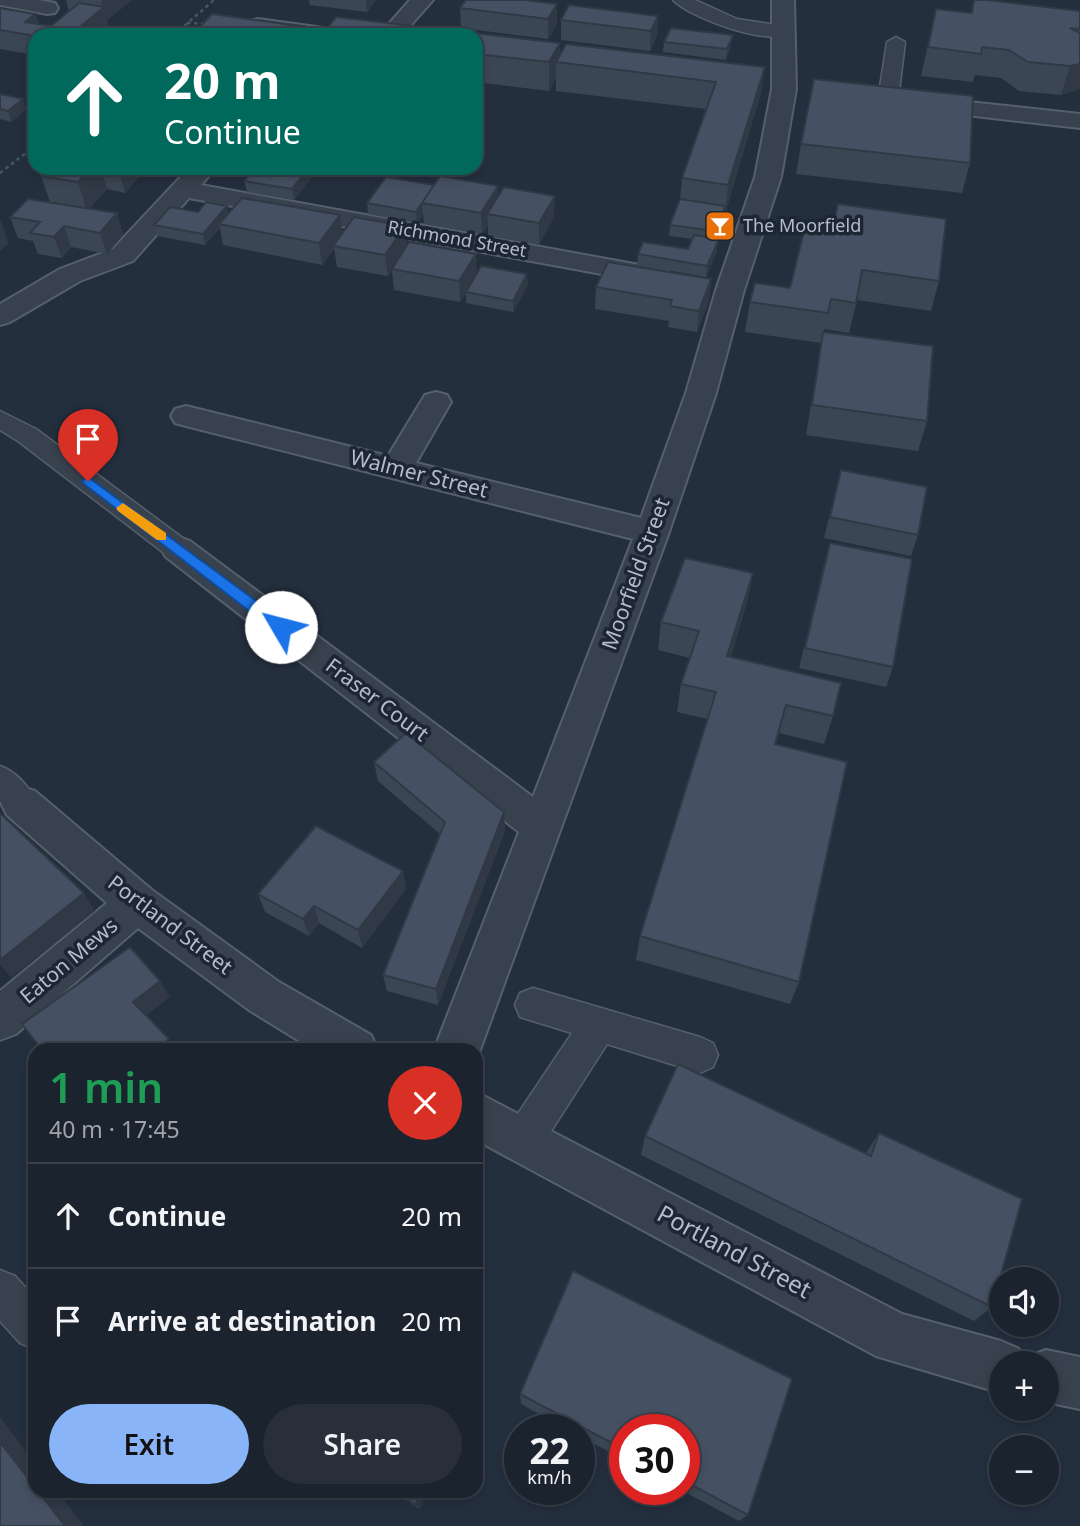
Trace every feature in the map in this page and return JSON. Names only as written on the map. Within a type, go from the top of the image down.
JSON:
[{"type":"street","points":[[396,28],[422,0]]},
{"type":"street","name":"Moorfield Street","points":[[460,1043],[652,532],[701,393],[716,287],[768,177],[784,89],[783,0]]},
{"type":"street","points":[[5,3],[47,8]]},
{"type":"street","points":[[258,26],[273,28]]},
{"type":"street","points":[[862,97],[1080,121]]},
{"type":"street","points":[[0,316],[70,275],[123,255],[197,175]]},
{"type":"street","name":"Richmond Street","points":[[184,189],[676,279]]},
{"type":"street","points":[[397,468],[436,402]]},
{"type":"street","name":"Walmer Street","points":[[186,416],[652,532]]},
{"type":"street","name":"Fraser Court","points":[[178,549],[541,826]]},
{"type":"street","name":"Portland Street","points":[[10,791],[137,903],[264,996],[343,1043]]},
{"type":"street","name":"Eaton Mews","points":[[0,1019],[137,903]]},
{"type":"street","name":"Portland Street","points":[[483,1119],[894,1338],[989,1364]]},
{"type":"street","points":[[1059,1379],[1080,1384]]},
{"type":"lane","points":[[682,0],[722,22],[739,27],[783,31]]},
{"type":"lane","points":[[888,100],[896,42]]},
{"type":"lane","points":[[0,419],[27,435],[178,549]]},
{"type":"lane","points":[[533,1004],[700,1055]]},
{"type":"lane","points":[[523,1140],[599,1024]]},
{"type":"lane","points":[[0,1291],[28,1321]]},
{"type":"path","points":[[182,28],[214,0]]},
{"type":"path","points":[[0,173],[28,151]]},
{"type":"building","points":[[466,0],[525,0],[557,4],[548,19],[460,8]]},
{"type":"building","points":[[974,0],[1080,11],[1080,29],[1070,28],[1080,33],[1080,64],[1070,66],[1028,62],[1009,50],[982,47],[981,54],[928,47],[936,9],[972,13]]},
{"type":"building","points":[[79,3],[104,7],[78,28],[28,28],[28,35],[0,30],[0,8],[35,14],[25,22],[51,26]]},
{"type":"building","points":[[569,5],[658,16],[651,31],[561,20]]},
{"type":"building","points":[[212,14],[307,27],[306,28],[199,28]]},
{"type":"building","points":[[336,17],[431,28],[327,28]]},
{"type":"building","points":[[671,28],[733,35],[727,49],[664,42]]},
{"type":"building","points":[[483,34],[560,43],[549,62],[483,55]]},
{"type":"building","points":[[566,44],[765,67],[728,185],[682,178],[716,82],[556,62]]},
{"type":"building","points":[[814,79],[973,96],[970,163],[801,144]]},
{"type":"building","points":[[0,94],[23,99],[8,111],[0,109]]},
{"type":"building","points":[[42,175],[84,175],[78,182]]},
{"type":"building","points":[[249,175],[303,175],[292,189],[244,181]]},
{"type":"building","points":[[440,176],[498,186],[481,213],[422,203]]},
{"type":"building","points":[[386,177],[434,185],[416,212],[367,203]]},
{"type":"building","points":[[504,187],[555,196],[539,223],[487,214]]},
{"type":"building","points":[[242,198],[340,215],[319,243],[219,224]]},
{"type":"building","points":[[28,199],[117,213],[100,233],[64,226],[54,237],[30,233],[40,222],[10,217]]},
{"type":"building","points":[[680,199],[725,206],[716,231],[670,225]]},
{"type":"building","points":[[206,202],[227,206],[203,234],[154,225],[170,207],[198,212]]},
{"type":"building","points":[[838,204],[946,219],[939,281],[862,270],[856,303],[831,299],[828,313],[750,302],[755,283],[790,288],[805,227],[832,230]]},
{"type":"building","points":[[354,217],[405,226],[385,255],[333,246]]},
{"type":"building","points":[[694,235],[719,239],[707,266],[638,254],[643,242],[688,249]]},
{"type":"building","points":[[409,242],[476,254],[459,281],[392,269]]},
{"type":"building","points":[[608,262],[711,279],[699,311],[670,306],[672,300],[596,287]]},
{"type":"building","points":[[481,266],[527,274],[513,301],[466,292]]},
{"type":"building","points":[[823,332],[933,346],[927,421],[812,405]]},
{"type":"building","points":[[841,470],[927,487],[918,535],[830,517]]},
{"type":"building","points":[[830,543],[912,559],[893,667],[805,648]]},
{"type":"building","points":[[685,558],[753,573],[727,656],[841,683],[833,716],[786,705],[775,744],[847,762],[799,982],[640,936],[716,692],[681,684],[699,631],[661,622]]},
{"type":"building","points":[[406,733],[504,812],[436,989],[383,975],[445,822],[374,762]]},
{"type":"building","points":[[0,815],[84,893],[0,960]]},
{"type":"building","points":[[316,826],[403,871],[358,930],[314,906],[303,919],[258,894]]},
{"type":"building","points":[[130,947],[160,981],[133,1002],[169,1039],[164,1043],[37,1043],[22,1024]]},
{"type":"building","points":[[678,1064],[871,1156],[879,1133],[1022,1199],[1003,1267],[989,1267],[989,1306],[645,1136]]},
{"type":"building","points":[[573,1271],[792,1379],[748,1515],[700,1490],[700,1414],[609,1414],[609,1441],[595,1434],[595,1414],[558,1414],[520,1394]]},
{"type":"building","points":[[0,1442],[28,1478],[28,1498],[43,1498],[65,1526],[0,1526]]},
{"type":"building","points":[[404,1498],[418,1498],[415,1505]]},
{"type":"slow traffic","points":[[123,508],[161,537]]},
{"type":"place","name":"The Moorfield","points":[[720,226]]},
{"type":"route","points":[[88,481],[281,627]]}]
